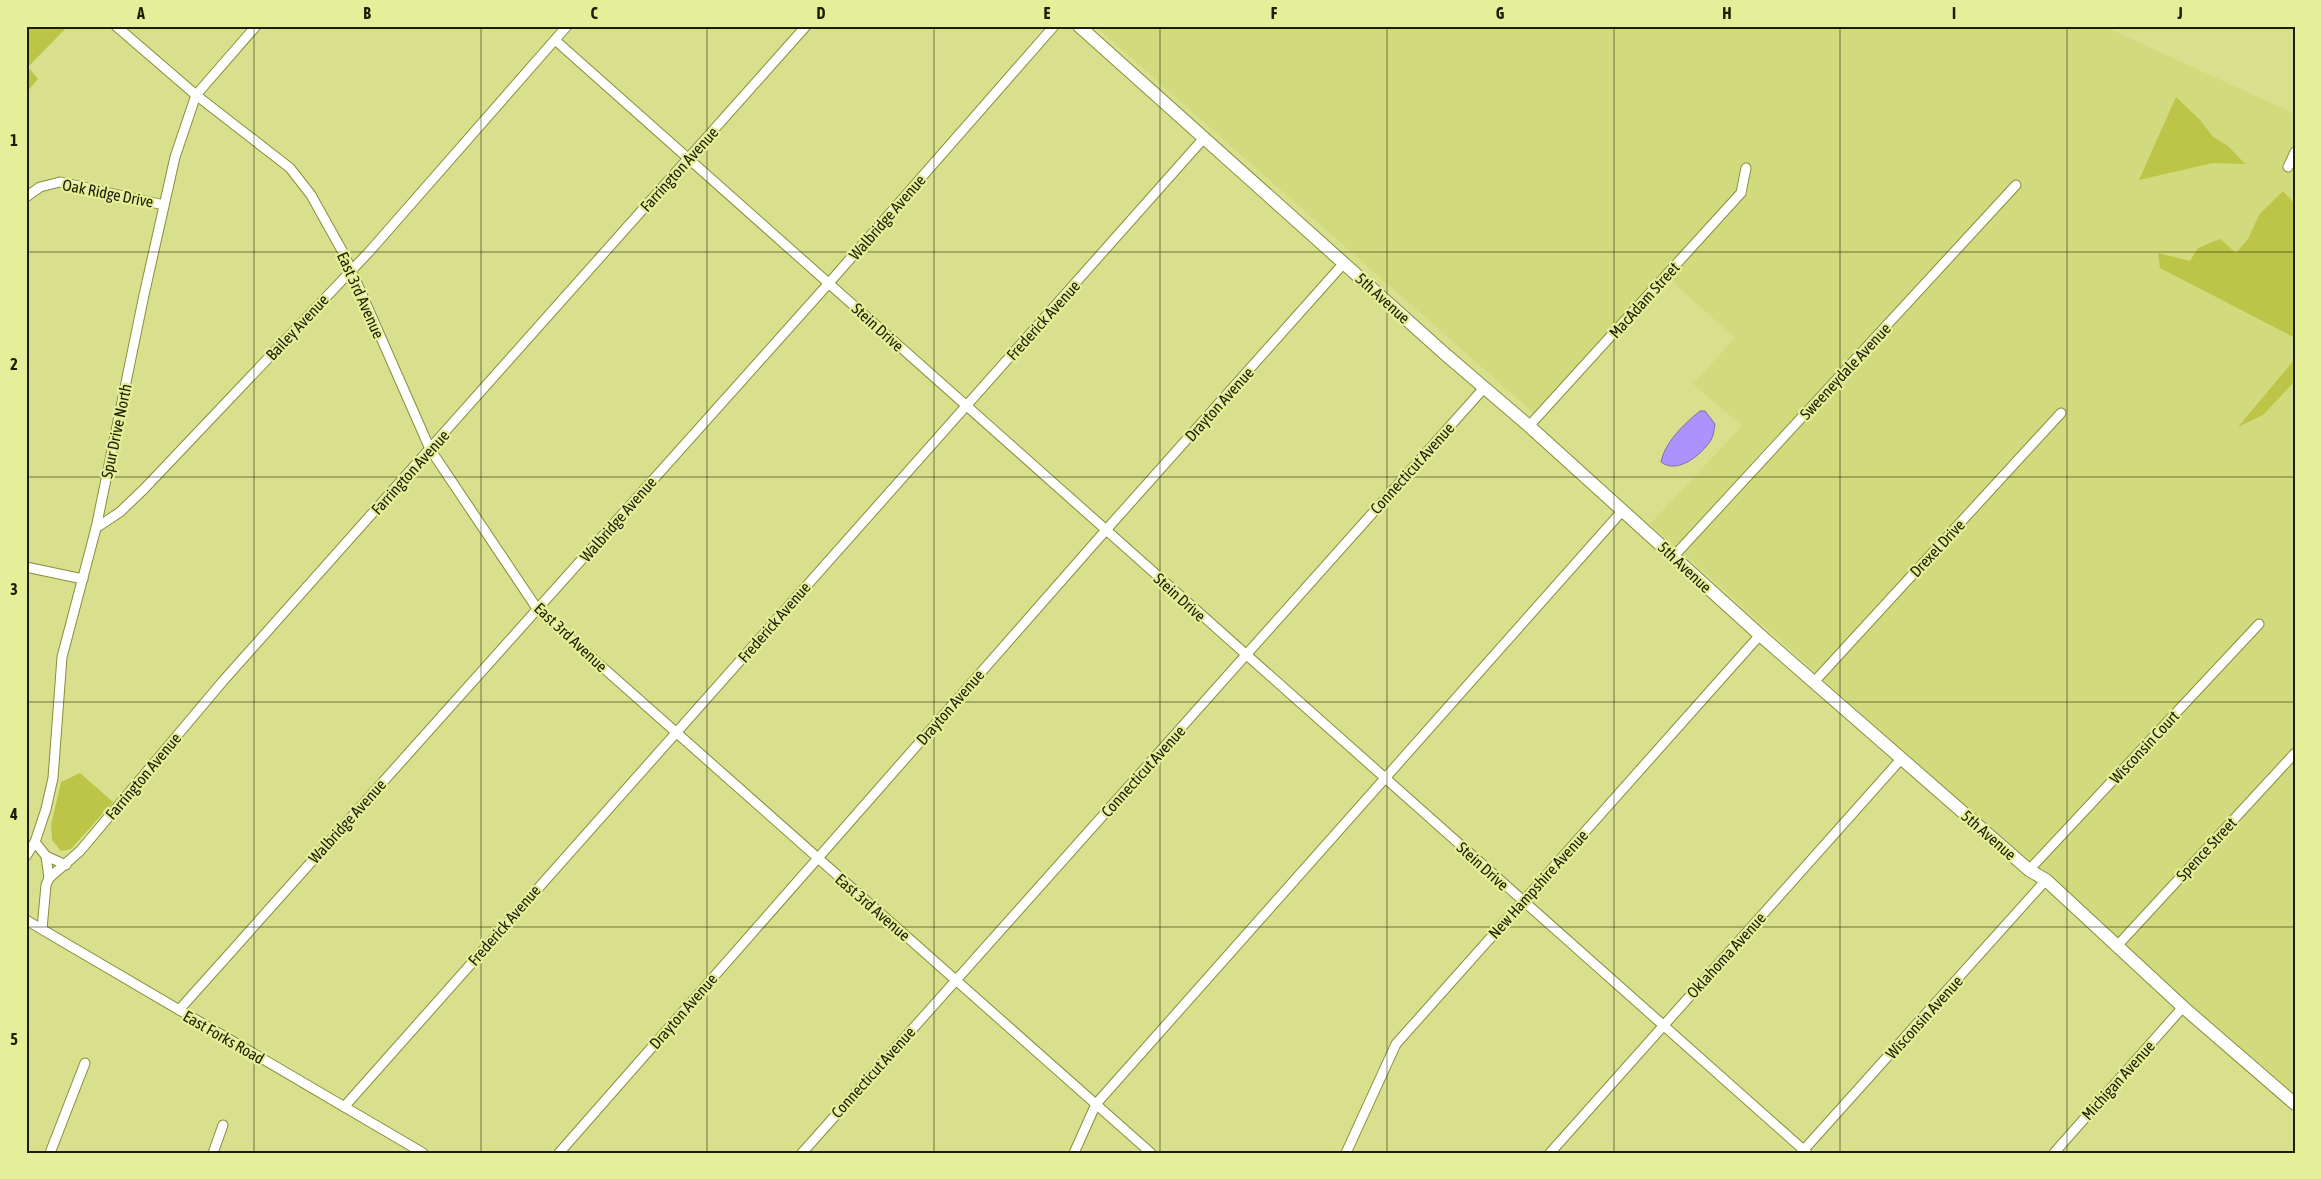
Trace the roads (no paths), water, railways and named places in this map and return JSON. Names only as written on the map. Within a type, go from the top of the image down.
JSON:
[{"type":"main road","name":"5th Avenue","points":[[1079,26],[1344,264],[1529,426],[1760,636],[2029,870],[2046,880],[2183,1007],[2295,1104]]},
{"type":"street","name":"East 3rd Avenue","points":[[116,26],[196,95],[290,168],[311,195],[351,270],[430,449],[538,610],[1151,1153]]},
{"type":"street","name":"Spur Drive North","points":[[26,856],[35,842],[46,809],[53,778],[62,657],[96,528],[175,157],[196,95],[256,26]]},
{"type":"street","name":"Bailey Avenue","points":[[96,528],[120,512],[144,489],[351,270],[567,26]]},
{"type":"street","name":"Farrington Avenue","points":[[49,878],[66,865],[222,681],[806,26]]},
{"type":"street","name":"Walbridge Avenue","points":[[179,1010],[829,283],[1054,26]]},
{"type":"street","name":"Stein Drive","points":[[555,40],[1804,1152]]},
{"type":"street","name":"Frederick Avenue","points":[[344,1107],[1204,138]]},
{"type":"street","points":[[2288,167],[2295,152]]},
{"type":"street","name":"MacAdam Street","points":[[1529,426],[1741,193],[1746,168]]},
{"type":"street","name":"Oak Ridge Drive","points":[[26,198],[40,187],[60,182],[164,205]]},
{"type":"street","name":"Sweeneydale Avenue","points":[[1674,556],[2016,185]]},
{"type":"street","name":"Drayton Avenue","points":[[559,1153],[1106,530],[1344,264]]},
{"type":"street","name":"Connecticut Avenue","points":[[802,1153],[1484,388]]},
{"type":"street","name":"Drexel Drive","points":[[1814,682],[2060,414]]},
{"type":"street","points":[[1074,1153],[1096,1104],[1622,510]]},
{"type":"street","points":[[26,567],[83,579]]},
{"type":"street","name":"Wisconsin Court","points":[[2029,870],[2259,624]]},
{"type":"street","name":"New Hampshire Avenue","points":[[1346,1153],[1396,1044],[1760,636]]},
{"type":"street","name":"Spence Street","points":[[2117,946],[2295,753]]},
{"type":"street","name":"Oklahoma Avenue","points":[[1550,1153],[1902,758]]},
{"type":"street","points":[[35,842],[46,856],[66,865]]},
{"type":"street","points":[[42,929],[46,885],[49,878],[46,856]]},
{"type":"street","name":"Wisconsin Avenue","points":[[1804,1152],[2046,880]]},
{"type":"street","name":"East Forks Road","points":[[26,920],[50,936],[423,1153]]},
{"type":"street","name":"Michigan Avenue","points":[[2054,1153],[2183,1007]]},
{"type":"street","points":[[50,1153],[85,1063]]},
{"type":"street","points":[[213,1153],[224,1125]]}]
